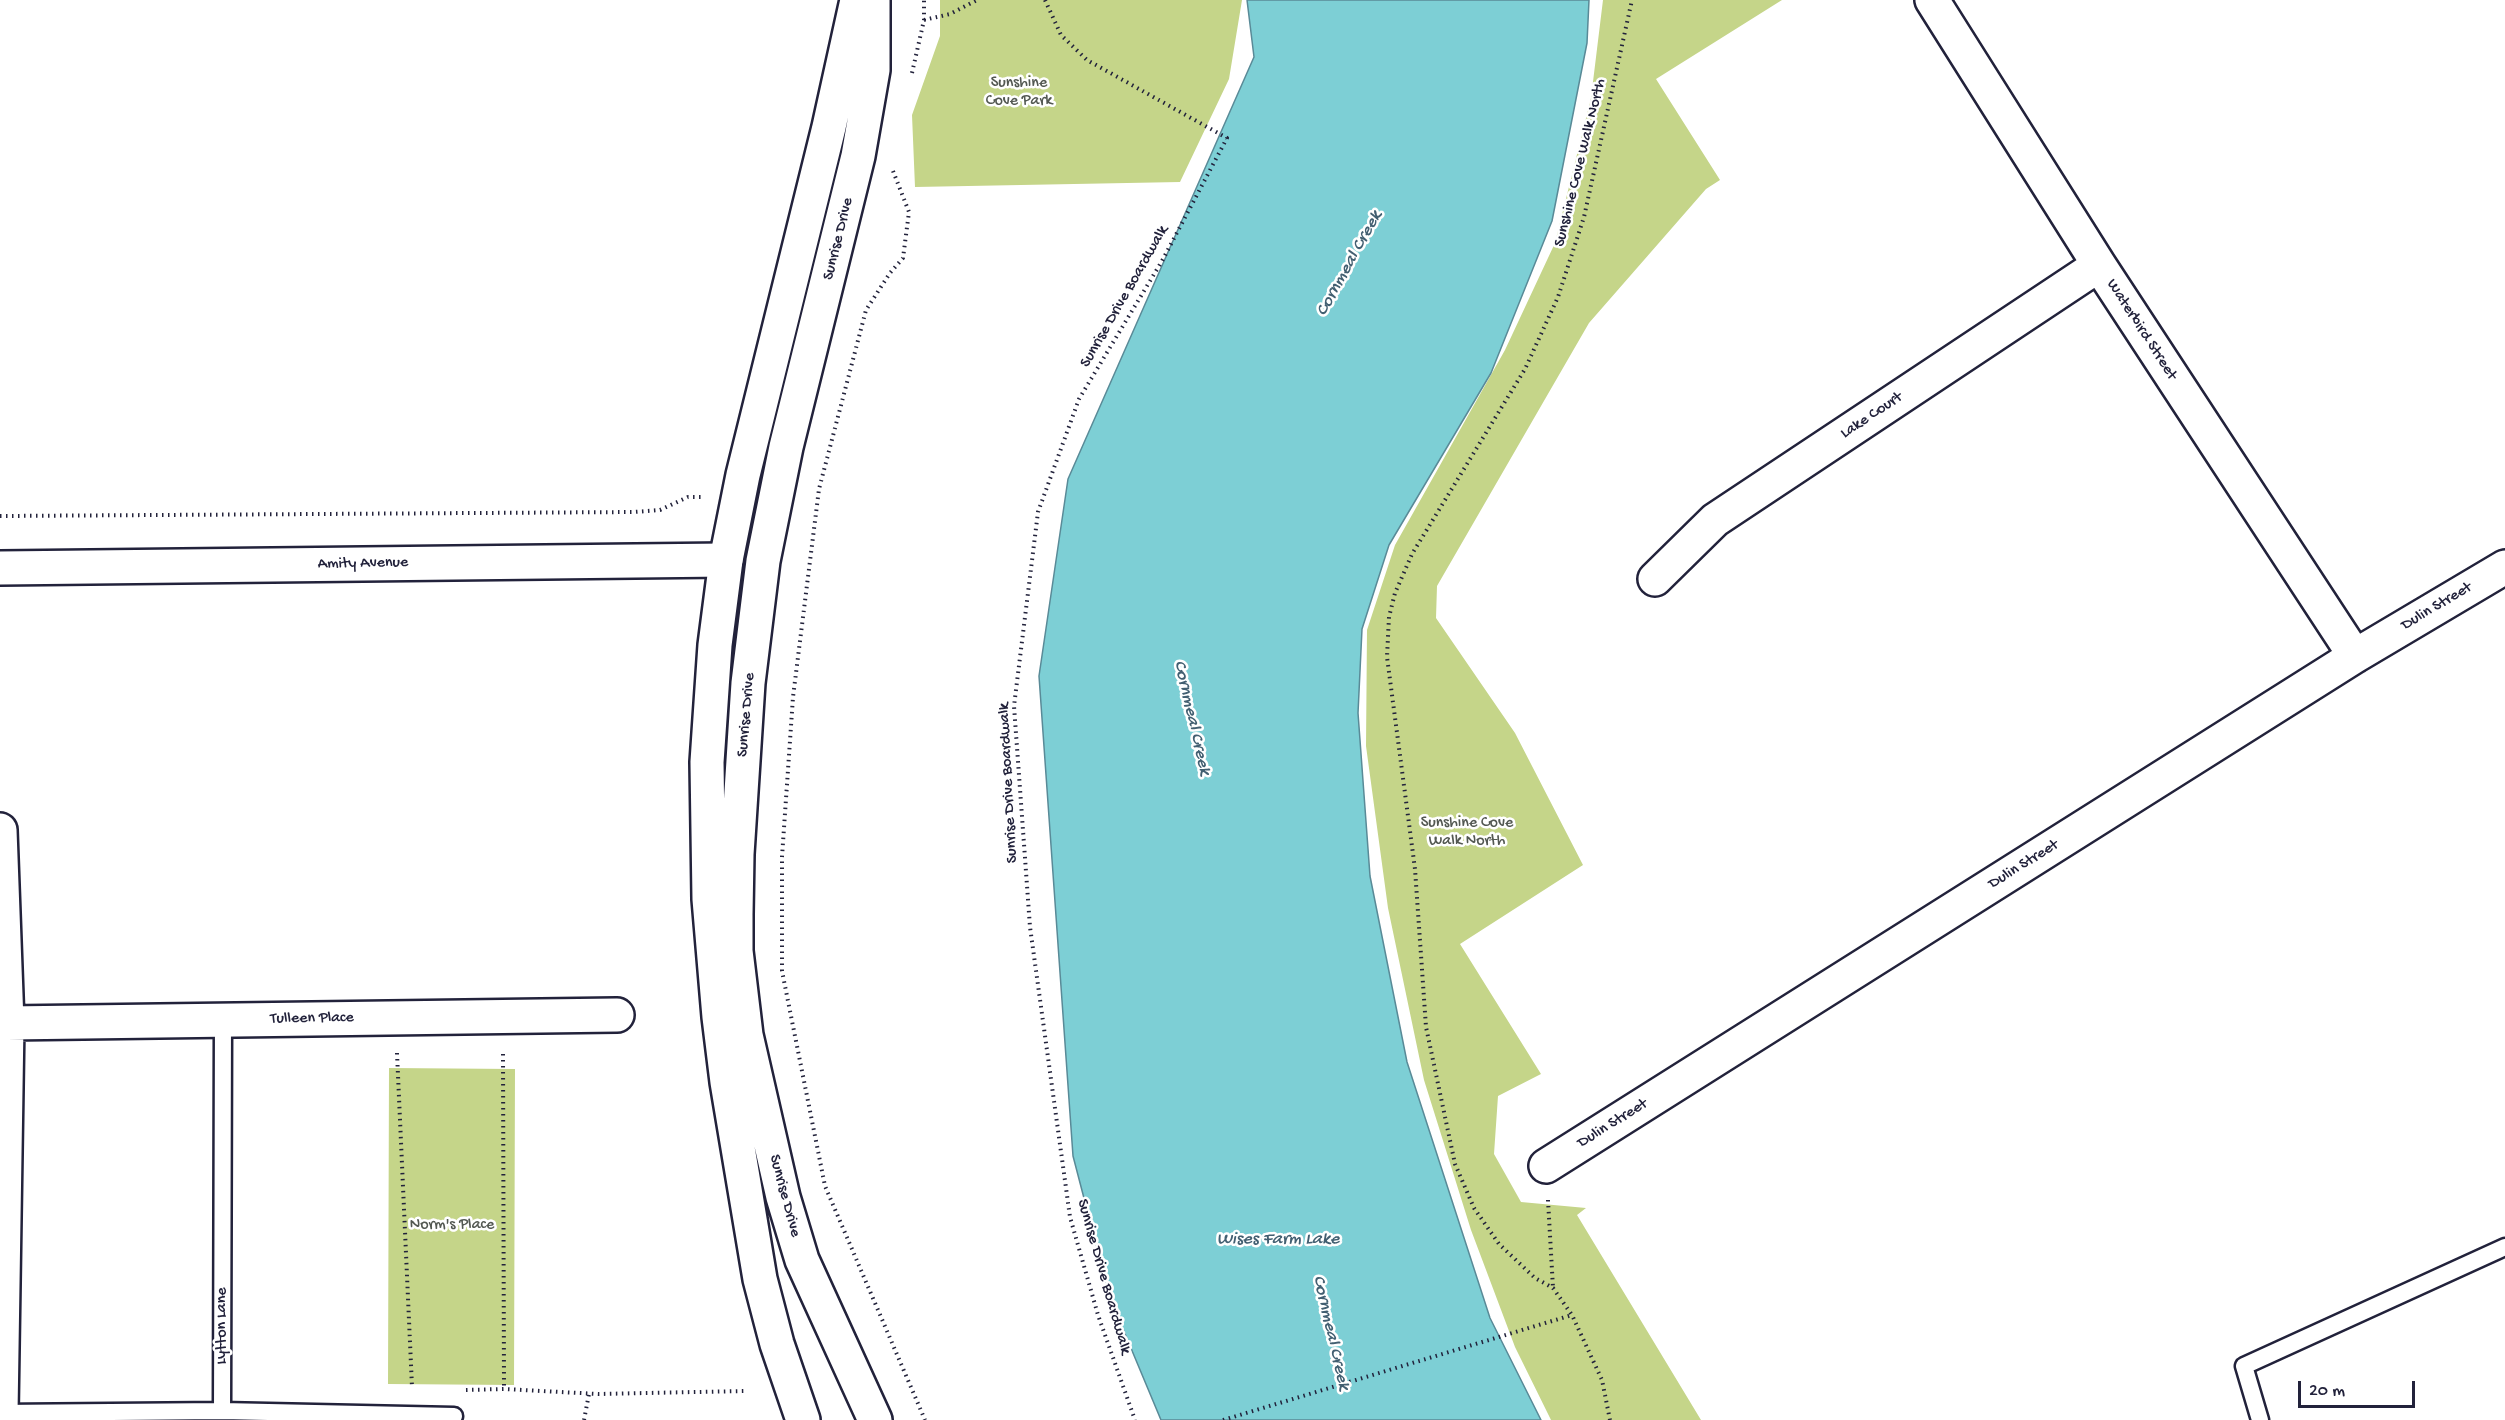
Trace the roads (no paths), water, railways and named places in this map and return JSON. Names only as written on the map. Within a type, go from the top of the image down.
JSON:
[{"type":"street","name":"Sunrise Drive","points":[[803,1420],[777,1344],[760,1279],[729,1093],[718,1005],[709,899],[707,762],[715,645],[726,560],[742,475],[858,0]]},
{"type":"street","name":"Sunrise Drive","points":[[873,0],[873,70],[850,193],[786,447],[763,561],[748,683],[737,854],[736,951],[756,1082],[783,1197],[802,1260],[875,1420]]},
{"type":"street","name":"Waterbird Street","points":[[1932,0],[2099,266],[2355,656]]},
{"type":"street","points":[[777,336],[809,270],[828,207],[835,200],[850,193]]},
{"type":"street","name":"Lake Court","points":[[1655,579],[1715,520],[2099,266]]},
{"type":"street","name":"Amity Avenue","points":[[0,568],[763,561]]},
{"type":"street","name":"Dulin Street","points":[[1546,1166],[2355,656],[2505,567]]},
{"type":"street","points":[[0,830],[7,1023],[1,1413]]},
{"type":"street","name":"Tulleen Place","points":[[7,1023],[617,1016]]},
{"type":"lane","name":"Lytton Lane","points":[[222,1411],[223,1020]]},
{"type":"lane","points":[[2260,1420],[2244,1366],[2505,1246]]},
{"type":"lane","points":[[1,1413],[222,1411],[454,1416]]},
{"type":"water","name":"Wises Farm Lake","points":[[1247,0],[1589,0],[1587,43],[1552,221],[1491,373],[1389,545],[1362,629],[1358,713],[1370,876],[1407,1062],[1490,1318],[1541,1420],[1161,1420],[1110,1298],[1073,1156],[1039,676],[1068,479],[1254,57]]},
{"type":"park label","name":"Sunshine Cove Park","points":[[1019,93]]},
{"type":"park label","name":"Sunshine Cove Walk North","points":[[1467,833]]},
{"type":"park label","name":"Norm's Place","points":[[452,1226]]},
{"type":"water label","name":"Cornmeal Creek","points":[[1350,264]]},
{"type":"water label","name":"Cornmeal Creek","points":[[1191,718]]},
{"type":"water label","name":"Cornmeal Creek","points":[[1330,1333]]}]
